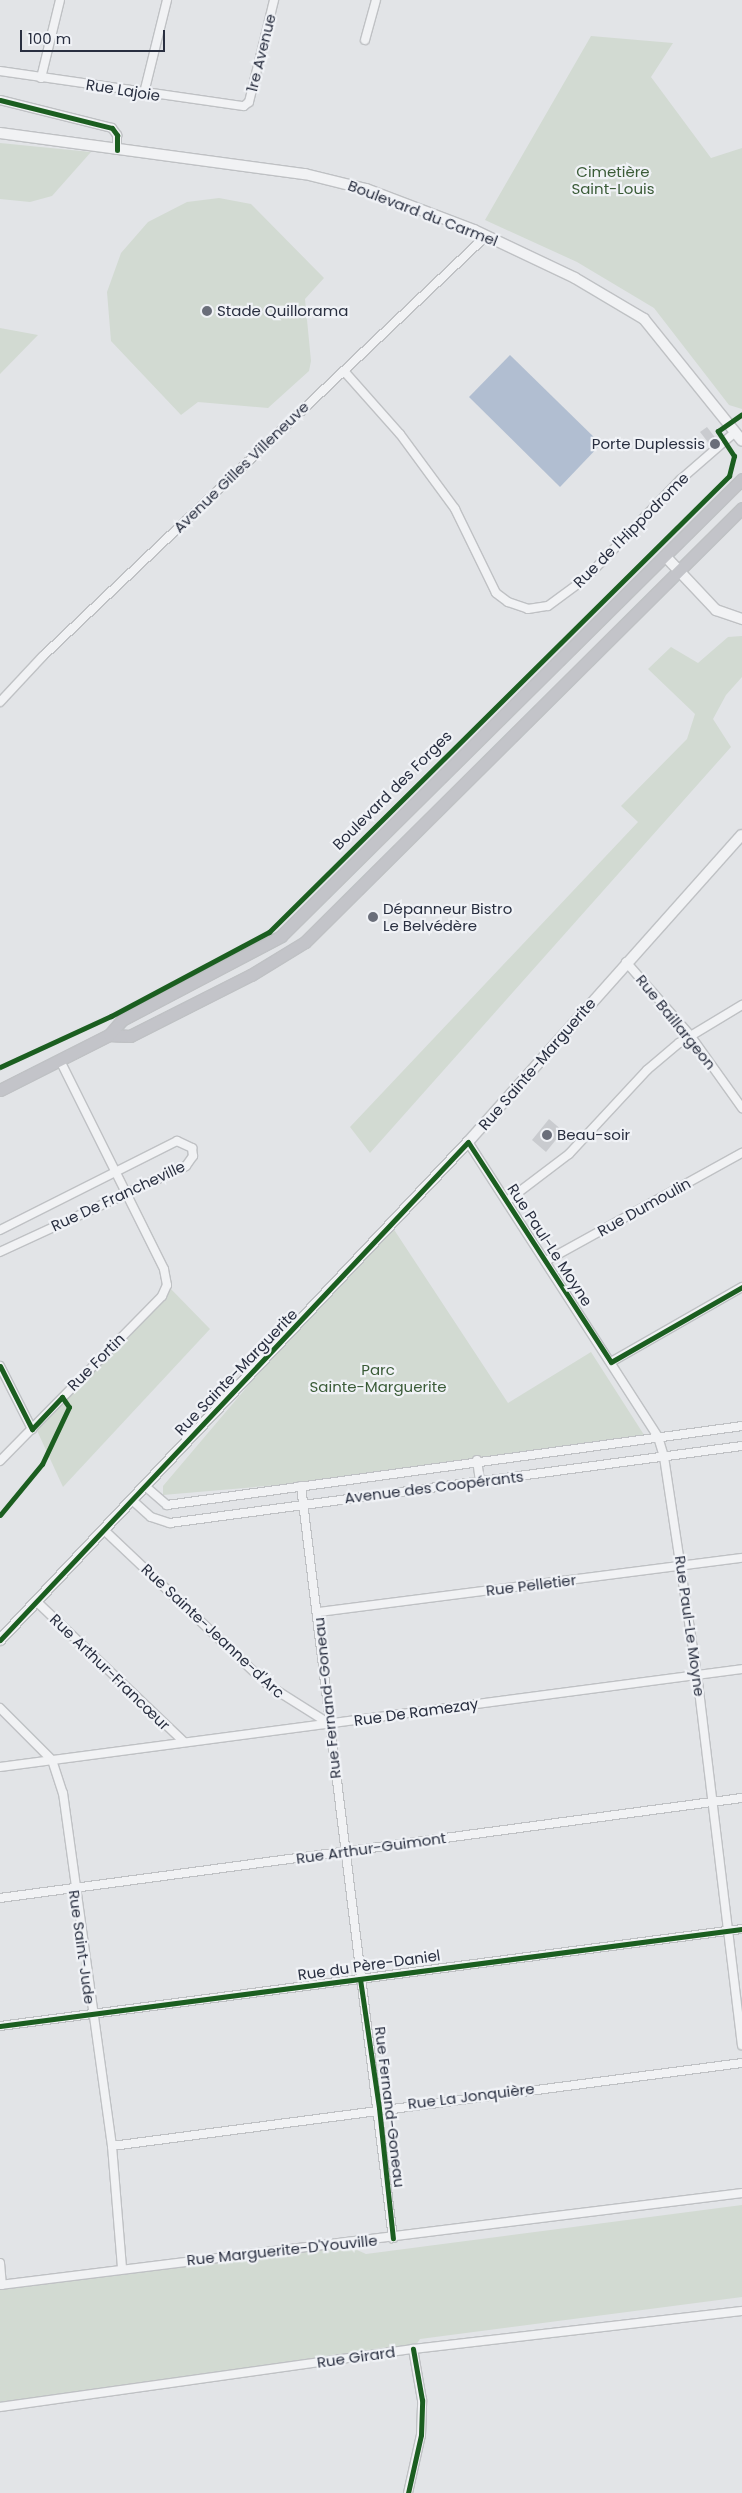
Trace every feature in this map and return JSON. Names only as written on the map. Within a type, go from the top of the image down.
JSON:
[{"type":"main road","name":"Boulevard des Forges","points":[[0,1090],[109,1035],[122,1020],[270,944],[306,913],[666,557],[742,479]]},
{"type":"main road","name":"Boulevard des Forges","points":[[109,1035],[130,1036],[189,1007],[275,962],[321,928],[742,508]]},
{"type":"main road","points":[[438,782],[453,797]]},
{"type":"main road","points":[[306,913],[321,928]]},
{"type":"street","points":[[41,78],[60,0]]},
{"type":"street","points":[[144,93],[167,0]]},
{"type":"street","name":"1re Avenue","points":[[246,106],[274,0]]},
{"type":"street","points":[[365,40],[376,0]]},
{"type":"street","name":"Rue Lajoie","points":[[0,71],[246,106]]},
{"type":"street","points":[[0,100],[112,128],[118,135],[117,150]]},
{"type":"street","name":"Boulevard du Carmel","points":[[0,133],[329,180],[382,195],[486,236],[575,278],[644,318],[738,431],[742,441]]},
{"type":"street","name":"Avenue Gilles Villeneuve","points":[[0,702],[48,651],[486,236]]},
{"type":"street","name":"Rue de l'Hippodrome","points":[[344,371],[400,434],[455,509],[496,592],[508,602],[528,609],[548,606],[586,578],[680,480],[738,431]]},
{"type":"street","points":[[666,557],[716,610],[742,618]]},
{"type":"street","name":"Rue Sainte-Marguerite","points":[[0,1640],[468,1142],[626,962],[742,835]]},
{"type":"street","name":"Rue Baillargeon","points":[[626,962],[690,1035],[742,1108]]},
{"type":"street","points":[[507,1201],[569,1154],[647,1070],[690,1035],[742,1005]]},
{"type":"street","points":[[60,1060],[126,1191]]},
{"type":"street","name":"Rue De Francheville","points":[[0,1230],[177,1141],[192,1148],[193,1156],[186,1166],[142,1188],[126,1191],[0,1252]]},
{"type":"street","name":"Rue Paul-Le Moyne","points":[[468,1142],[658,1437],[664,1456],[697,1674],[710,1802],[742,2045]]},
{"type":"street","name":"Rue Dumoulin","points":[[546,1261],[742,1153]]},
{"type":"street","name":"Rue Fortin","points":[[0,1461],[164,1293],[168,1283],[126,1191]]},
{"type":"street","points":[[611,1362],[742,1287]]},
{"type":"street","points":[[0,1366],[2,1376],[32,1429]]},
{"type":"street","name":"Avenue des Coopérants","points":[[145,1486],[167,1505],[477,1460],[742,1426]]},
{"type":"street","name":"Avenue des Coopérants","points":[[132,1500],[151,1517],[170,1523],[303,1503],[741,1445]]},
{"type":"street","points":[[477,1460],[480,1481]]},
{"type":"street","name":"Rue Fernand-Goneau","points":[[301,1486],[319,1612],[328,1723],[360,1979],[380,2108],[393,2238]]},
{"type":"street","name":"Rue Sainte-Jeanne-d'Arc","points":[[104,1530],[268,1685],[328,1723]]},
{"type":"street","name":"Rue Pelletier","points":[[319,1612],[742,1558]]},
{"type":"street","name":"Rue Arthur-Francœur","points":[[36,1600],[184,1742]]},
{"type":"street","name":"Rue De Ramezay","points":[[0,1767],[742,1669]]},
{"type":"street","name":"Rue Saint-Jude","points":[[0,1708],[52,1760],[63,1793],[74,1890],[112,2146],[122,2267]]},
{"type":"street","name":"Rue Arthur-Guimont","points":[[0,1898],[74,1890],[742,1798]]},
{"type":"street","name":"Rue du Père-Daniel","points":[[0,2026],[742,1929]]},
{"type":"street","name":"Rue La Jonquière","points":[[112,2146],[380,2108],[742,2063]]},
{"type":"street","name":"Rue Marguerite-D'Youville","points":[[1,2285],[122,2267],[393,2238],[742,2193]]},
{"type":"street","points":[[0,2263],[1,2285]]},
{"type":"street","name":"Rue Girard","points":[[0,2407],[413,2349],[742,2311]]},
{"type":"street","points":[[408,2493],[421,2435],[422,2400],[413,2349]]},
{"type":"green space","name":"Cimetière Saint-Louis","points":[[591,36],[673,43],[651,77],[711,158],[742,148],[742,409],[729,405],[654,308],[577,262],[485,220]]},
{"type":"green space","points":[[0,143],[91,152],[52,196],[30,202],[0,199]]},
{"type":"green space","name":"Stade Quillorama","points":[[219,198],[251,204],[324,278],[305,299],[311,361],[309,371],[268,408],[198,402],[181,415],[111,341],[107,292],[121,253],[148,222],[187,202]]},
{"type":"green space","points":[[0,328],[38,335],[0,374]]},
{"type":"green space","points":[[742,636],[742,677],[726,695],[713,719],[731,747],[370,1153],[350,1127],[638,822],[621,806],[687,739],[695,714],[648,669],[671,647],[698,663],[728,637]]},
{"type":"green space","name":"Parc Sainte-Marguerite","points":[[391,1225],[508,1403],[591,1352],[646,1438],[301,1483],[163,1495],[163,1486],[330,1289]]},
{"type":"green space","points":[[169,1287],[210,1329],[63,1487],[34,1424]]},
{"type":"green space","points":[[742,2205],[742,2297],[420,2339],[413,2349],[0,2410],[0,2284],[335,2240],[366,2254]]},
{"type":"water","points":[[510,355],[601,444],[560,487],[469,397]]},
{"type":"building","points":[[707,427],[717,440],[711,446],[700,432]]},
{"type":"building","name":"Beau-soir","points":[[549,1119],[563,1131],[546,1152],[532,1140]]},
{"type":"cycle path","points":[[0,100],[112,128],[117,135],[117,150]]},
{"type":"cycle path","points":[[0,1067],[111,1016],[269,932],[729,476],[734,456],[718,431],[742,414]]},
{"type":"cycle path","points":[[0,1640],[468,1142],[611,1362],[742,1287]]},
{"type":"cycle path","points":[[0,1366],[32,1429],[62,1397],[69,1407],[42,1464],[0,1515]]},
{"type":"cycle path","points":[[0,2026],[742,1929]]},
{"type":"cycle path","points":[[360,1979],[379,2108],[393,2238]]},
{"type":"cycle path","points":[[408,2493],[421,2435],[422,2400],[413,2349]]},
{"type":"place","name":"Stade Quillorama","points":[[207,311]]},
{"type":"place","name":"Porte Duplessis","points":[[715,444]]},
{"type":"place","name":"Dépanneur Bistro Le Belvédère","points":[[373,917]]},
{"type":"place","name":"Beau-soir","points":[[547,1135]]}]
